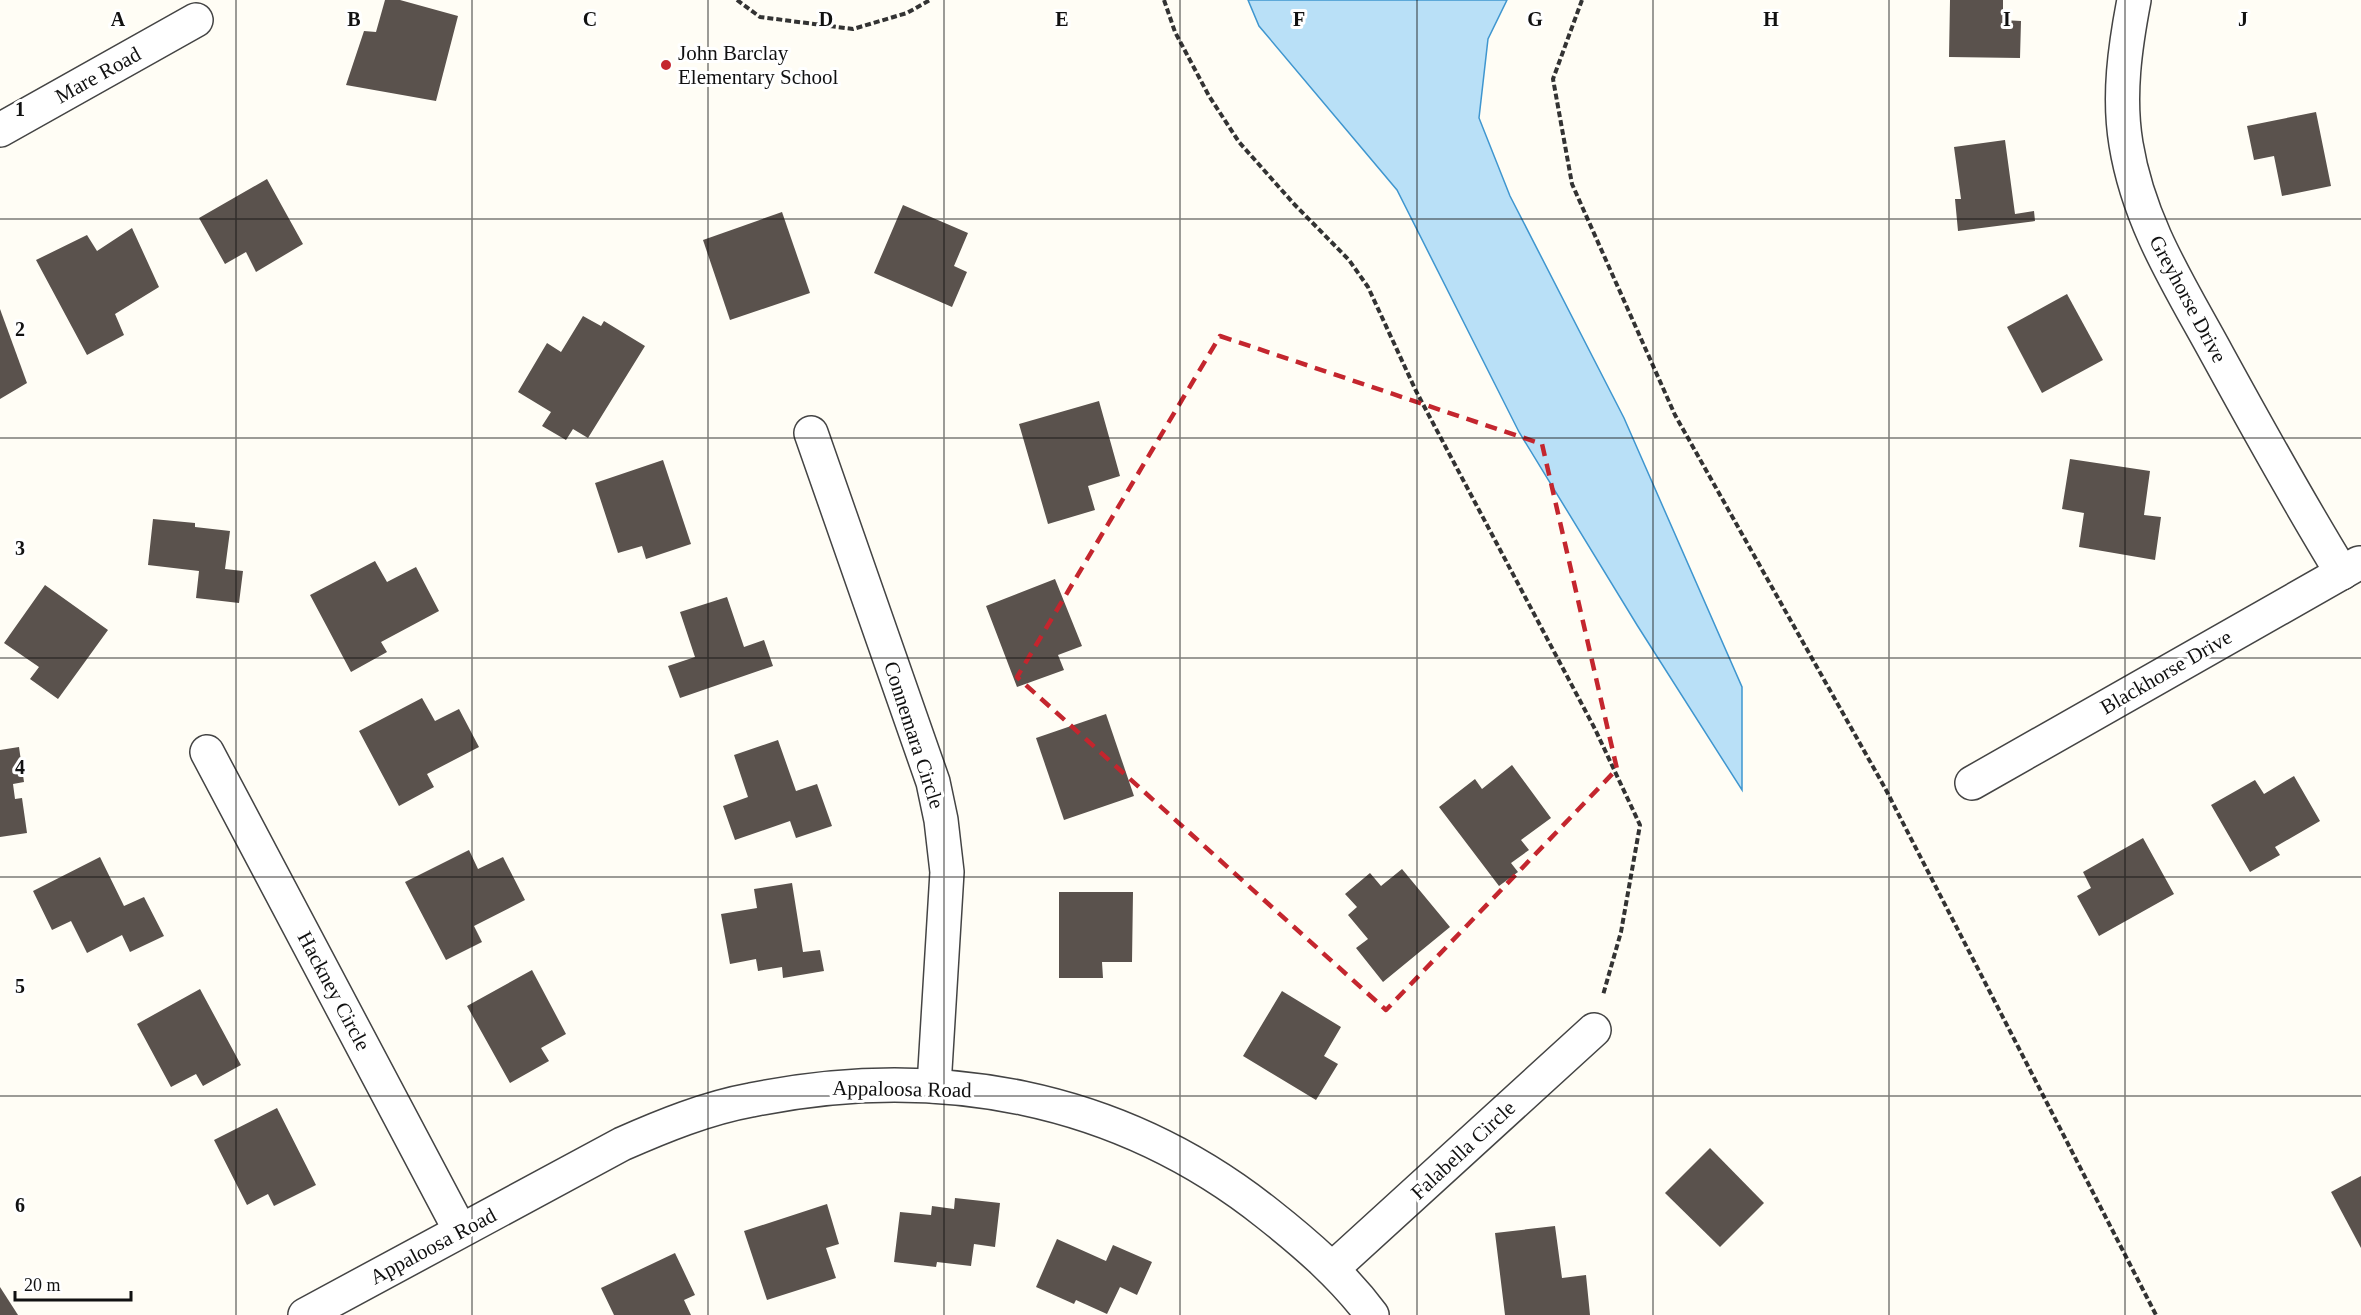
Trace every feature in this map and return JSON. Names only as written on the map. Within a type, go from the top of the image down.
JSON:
[{"type":"street","name":"Greyhorse Drive","points":[[2134,0],[2126,41],[2122,92],[2126,143],[2137,193],[2155,241],[2294,494],[2351,567]]},
{"type":"street","name":"Mare Road","points":[[0,130],[196,20]]},
{"type":"street","name":"Connemara Circle","points":[[811,433],[933,782],[942,820],[947,872],[934,1086]]},
{"type":"street","name":"Blackhorse Drive","points":[[1972,783],[2351,567]]},
{"type":"street","name":"Hackney Circle","points":[[207,752],[460,1230]]},
{"type":"street","name":"Falabella Circle","points":[[1332,1269],[1594,1030]]},
{"type":"street","name":"Appaloosa Road","points":[[305,1315],[622,1144],[663,1126],[749,1100],[819,1088],[863,1084],[934,1086],[994,1092],[1038,1101],[1122,1127],[1160,1144],[1236,1188],[1304,1242],[1332,1269],[1372,1315]]},
{"type":"path","points":[[737,0],[760,17],[853,29],[907,14],[930,0]]},
{"type":"path","points":[[1164,0],[1175,32],[1209,96],[1239,142],[1294,204],[1349,260],[1368,287],[1416,391],[1595,729],[1640,825],[1621,932],[1594,1030]]},
{"type":"path","points":[[1582,0],[1553,79],[1572,184],[1675,415],[1885,788],[2156,1315]]},
{"type":"highlighted area","points":[[1220,336],[1542,444],[1617,769],[1386,1010],[1017,677]]},
{"type":"water","points":[[1248,0],[1507,0],[1488,39],[1479,118],[1510,196],[1624,418],[1742,687],[1742,790],[1637,625],[1519,432],[1397,190],[1259,26]]},
{"type":"building","points":[[385,0],[400,0],[458,16],[436,101],[346,85],[364,31],[376,32]]},
{"type":"building","points":[[1950,0],[2003,0],[2003,20],[2021,21],[2020,58],[1949,57]]},
{"type":"building","points":[[2316,112],[2331,186],[2282,196],[2274,156],[2254,160],[2247,126]]},
{"type":"building","points":[[2005,140],[2015,214],[2034,211],[2035,221],[1958,231],[1955,199],[1961,199],[1954,147]]},
{"type":"building","points":[[267,179],[303,244],[256,272],[246,252],[225,264],[199,218]]},
{"type":"building","points":[[903,205],[968,233],[954,266],[967,272],[952,307],[874,273]]},
{"type":"building","points":[[782,212],[810,293],[730,320],[703,240]]},
{"type":"building","points":[[132,228],[159,287],[115,314],[124,335],[87,355],[36,260],[87,235],[97,251]]},
{"type":"building","points":[[2067,294],[2103,360],[2042,393],[2007,327]]},
{"type":"building","points":[[0,309],[27,383],[0,399]]},
{"type":"building","points":[[583,316],[601,326],[604,321],[645,346],[588,438],[573,429],[566,440],[542,426],[551,412],[518,392],[547,343],[561,352]]},
{"type":"building","points":[[1099,401],[1120,476],[1088,486],[1095,510],[1048,524],[1019,424]]},
{"type":"building","points":[[2070,459],[2150,471],[2144,515],[2161,517],[2155,560],[2079,547],[2084,513],[2062,509]]},
{"type":"building","points":[[663,460],[691,544],[646,559],[642,546],[618,553],[595,483]]},
{"type":"building","points":[[153,519],[195,523],[195,527],[230,531],[225,569],[243,571],[239,603],[196,598],[199,571],[148,565]]},
{"type":"building","points":[[375,561],[387,582],[416,567],[439,611],[381,642],[387,652],[351,672],[310,595]]},
{"type":"building","points":[[1055,579],[1082,646],[1058,655],[1064,670],[1017,687],[986,606]]},
{"type":"building","points":[[45,585],[108,630],[58,699],[30,679],[39,667],[4,643]]},
{"type":"building","points":[[727,597],[744,647],[764,640],[773,666],[680,698],[668,666],[695,657],[680,612]]},
{"type":"building","points":[[422,698],[435,721],[459,709],[479,747],[427,774],[434,787],[399,806],[359,731]]},
{"type":"building","points":[[1106,714],[1134,796],[1064,820],[1036,738]]},
{"type":"building","points":[[778,740],[796,791],[817,784],[832,826],[796,838],[790,821],[735,840],[723,806],[748,797],[734,755]]},
{"type":"building","points":[[19,747],[24,782],[13,784],[15,799],[22,798],[27,833],[0,837],[0,750]]},
{"type":"building","points":[[1512,765],[1551,818],[1521,840],[1529,850],[1511,863],[1518,872],[1499,886],[1439,807],[1475,779],[1482,789]]},
{"type":"building","points":[[2294,776],[2320,821],[2275,847],[2280,855],[2250,872],[2211,805],[2255,780],[2264,794]]},
{"type":"building","points":[[2143,838],[2174,894],[2099,936],[2077,896],[2091,888],[2083,872]]},
{"type":"building","points":[[469,850],[478,869],[503,857],[525,900],[474,926],[482,942],[446,960],[405,882]]},
{"type":"building","points":[[100,857],[124,906],[144,897],[164,936],[130,952],[122,935],[87,953],[71,921],[52,930],[33,891]]},
{"type":"building","points":[[1402,869],[1450,927],[1383,982],[1356,948],[1368,939],[1348,915],[1357,907],[1345,894],[1370,873],[1381,886]]},
{"type":"building","points":[[792,883],[803,952],[820,950],[824,971],[783,978],[782,967],[758,971],[756,959],[730,964],[721,914],[757,908],[754,889]]},
{"type":"building","points":[[1059,892],[1133,892],[1132,962],[1102,962],[1103,978],[1059,978]]},
{"type":"building","points":[[532,970],[566,1034],[541,1048],[549,1061],[510,1083],[467,1006]]},
{"type":"building","points":[[200,989],[241,1065],[203,1086],[196,1074],[171,1087],[137,1024]]},
{"type":"building","points":[[1282,991],[1341,1027],[1324,1056],[1338,1064],[1316,1100],[1243,1056]]},
{"type":"building","points":[[277,1108],[316,1185],[274,1206],[268,1194],[247,1205],[214,1140]]},
{"type":"building","points":[[1710,1148],[1764,1203],[1720,1247],[1665,1193]]},
{"type":"building","points":[[2361,1176],[2361,1248],[2331,1192]]},
{"type":"building","points":[[955,1198],[1000,1203],[995,1247],[974,1244],[971,1266],[937,1262],[936,1267],[894,1262],[900,1212],[931,1215],[932,1206],[954,1209]]},
{"type":"building","points":[[827,1204],[839,1244],[826,1248],[836,1278],[767,1300],[744,1231]]},
{"type":"building","points":[[1555,1226],[1562,1278],[1586,1275],[1590,1315],[1505,1315],[1495,1233]]},
{"type":"building","points":[[1057,1239],[1106,1261],[1113,1245],[1152,1262],[1137,1295],[1120,1287],[1107,1314],[1076,1300],[1074,1304],[1036,1287]]},
{"type":"building","points":[[675,1253],[695,1295],[684,1300],[691,1315],[614,1315],[601,1288]]},
{"type":"building","points":[[0,1287],[18,1315],[0,1315]]},
{"type":"place","name":"John Barclay Elementary School","points":[[666,65]]}]
